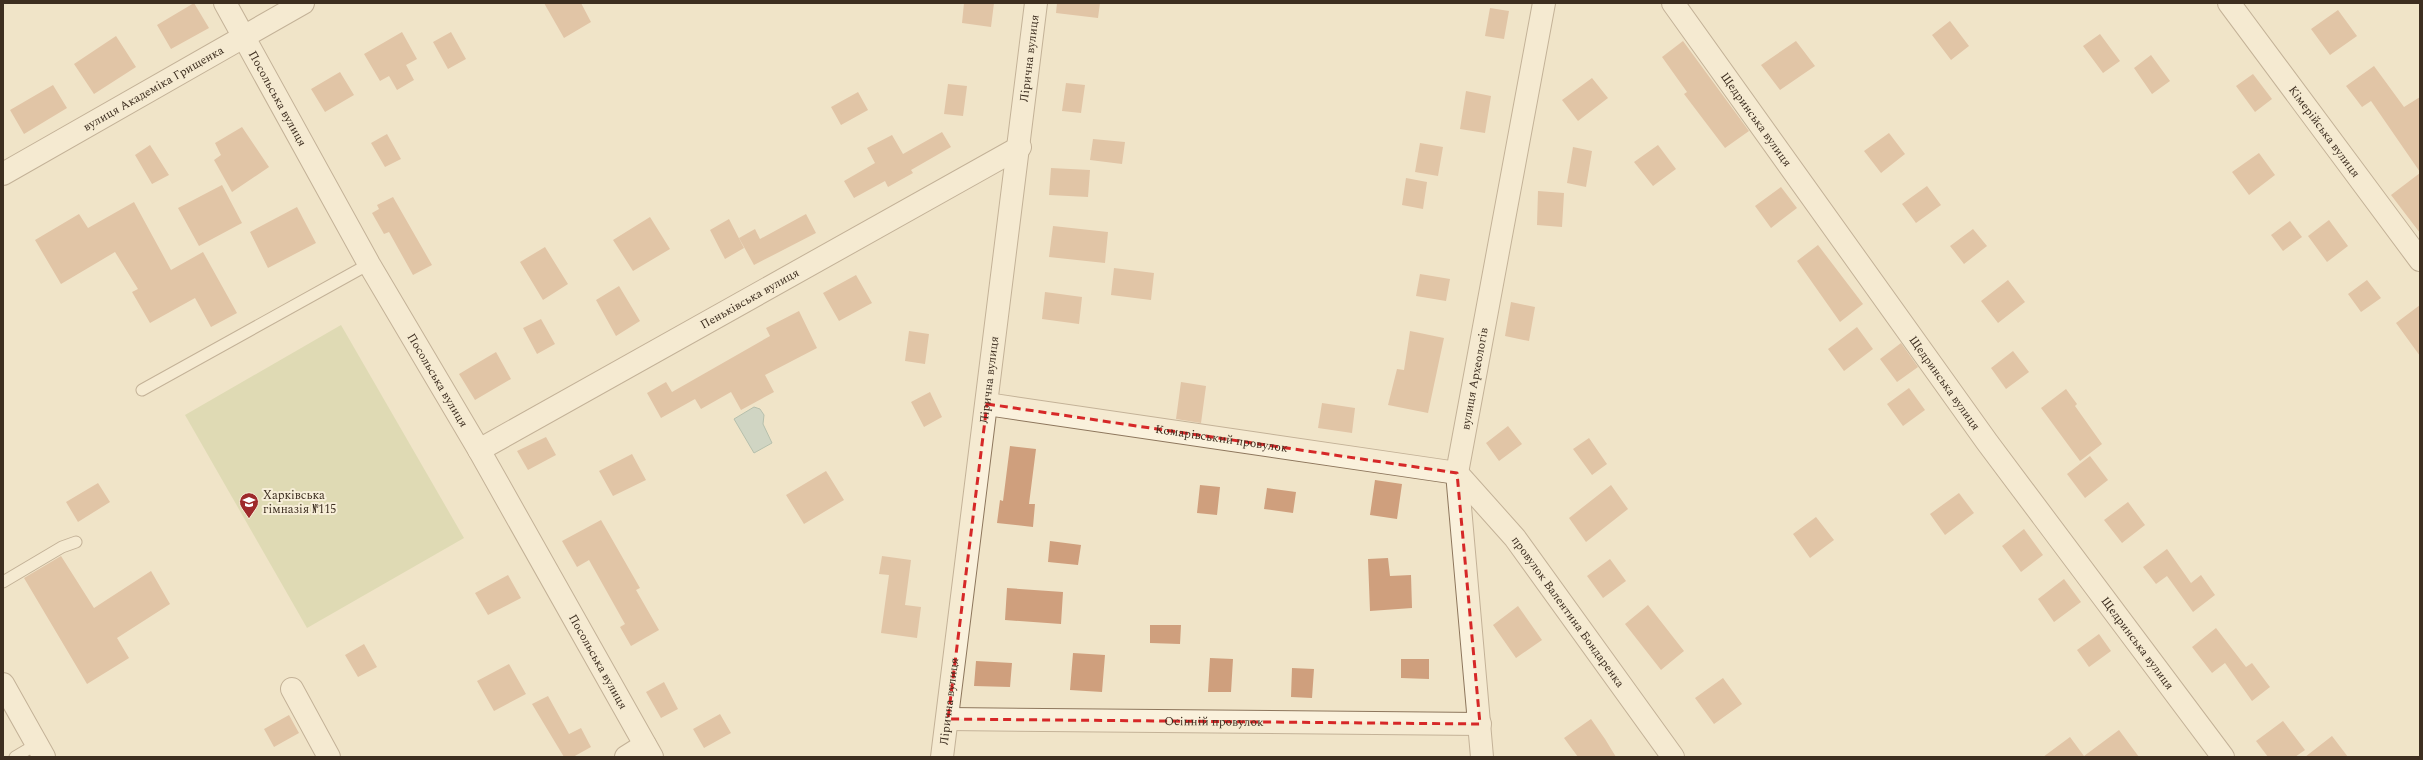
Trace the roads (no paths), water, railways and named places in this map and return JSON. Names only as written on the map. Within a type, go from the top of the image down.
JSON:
[{"type":"street","name":"Посольська вулиця","points":[[225,3],[369,264],[479,450],[649,751]]},
{"type":"street","name":"вулиця Академіка Грищенка","points":[[3,174],[303,3]]},
{"type":"street","name":"Лірична вулиця","points":[[942,757],[1020,147],[1036,3]]},
{"type":"street","name":"вулиця Археологів","points":[[1482,757],[1456,473],[1544,3]]},
{"type":"street","name":"Щедринська вулиця","points":[[1673,3],[1987,442],[2223,757]]},
{"type":"street","name":"Кімерійська вулиця","points":[[2229,3],[2420,260]]},
{"type":"street","name":"Пеньківська вулиця","points":[[479,450],[1020,147]]},
{"type":"street","name":"Комарівський провулок","points":[[987,404],[1456,473]]},
{"type":"street","name":"провулок Валентина Бондаренка","points":[[1456,473],[1514,538],[1673,757]]},
{"type":"street","points":[[3,684],[40,751]]},
{"type":"street","points":[[292,689],[329,757]]},
{"type":"street","name":"Осінній провулок","points":[[948,719],[1480,724]]},
{"type":"street","points":[[626,757],[649,751]]},
{"type":"lane","points":[[142,390],[369,264]]},
{"type":"lane","points":[[3,582],[62,547],[76,542]]},
{"type":"lane","points":[[15,757],[40,751]]},
{"type":"water","points":[[754,407],[760,409],[764,415],[763,424],[772,443],[754,453],[734,419]]},
{"type":"place","name":"Харківська гімназія №115","points":[[249,519]]}]
